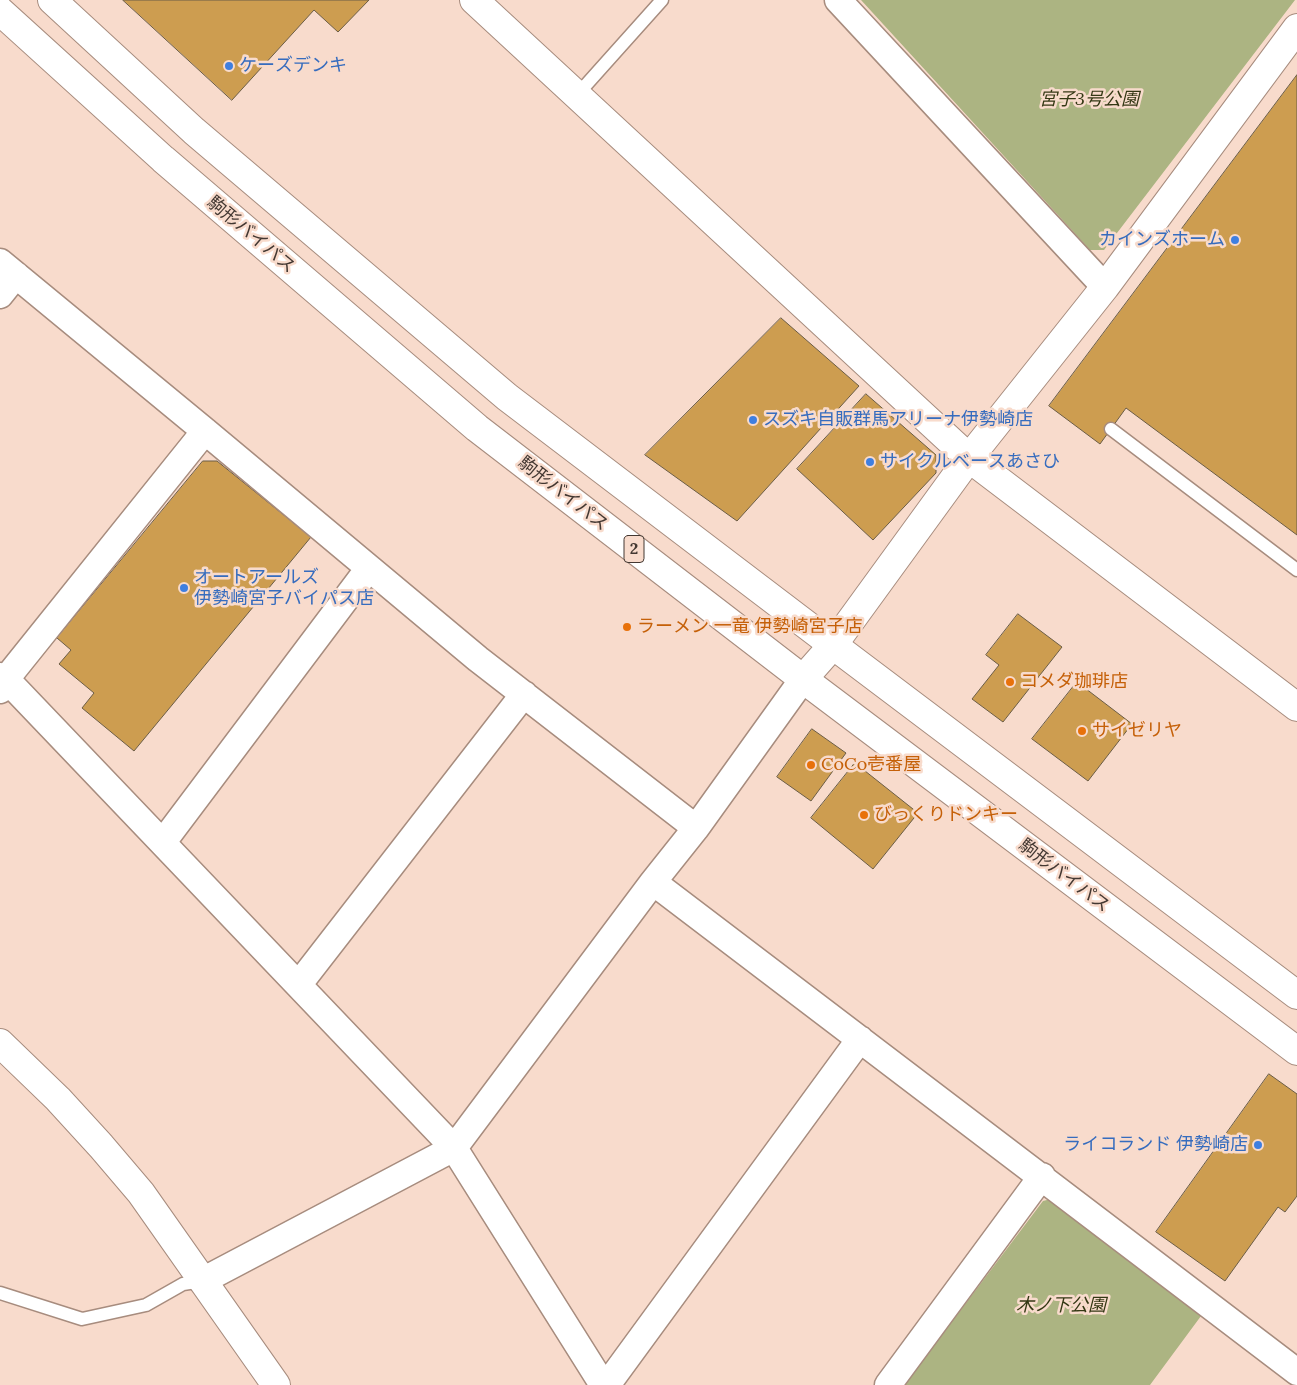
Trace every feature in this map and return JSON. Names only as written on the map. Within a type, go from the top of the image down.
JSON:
[{"type":"main road","points":[[52,0],[194,131],[507,397],[1297,995]]},
{"type":"main road","points":[[474,0],[970,458],[1297,707]]},
{"type":"main road","name":"駒形バイパス","points":[[0,11],[163,159],[477,428],[804,679],[1297,1052]]},
{"type":"main road","points":[[804,679],[833,645],[970,458],[1105,286],[1297,28]]},
{"type":"main road","points":[[0,1043],[58,1099],[141,1193],[276,1385]]},
{"type":"street","points":[[838,0],[1105,286]]},
{"type":"street","points":[[5,278],[206,431],[478,658],[696,828]]},
{"type":"street","points":[[206,431],[2,682],[163,842],[454,1148],[605,1385],[860,1039]]},
{"type":"street","points":[[163,842],[369,568]]},
{"type":"street","points":[[202,1281],[454,1148],[653,882],[696,828],[804,679]]},
{"type":"street","points":[[299,984],[524,694]]},
{"type":"street","points":[[653,882],[1042,1176],[1297,1372]]},
{"type":"street","points":[[888,1385],[1042,1176]]},
{"type":"lane","points":[[577,96],[662,0]]},
{"type":"lane","points":[[1111,430],[1297,570]]},
{"type":"lane","points":[[0,1293],[82,1319],[146,1305],[183,1284],[202,1281]]},
{"type":"green space","name":"宮子3号公園","points":[[861,0],[1295,0],[1104,250],[1090,250]]},
{"type":"green space","name":"木ノ下公園","points":[[1051,1199],[1201,1316],[1150,1385],[904,1385],[1043,1201]]},
{"type":"building","name":"ケーズデンキ","points":[[123,0],[369,0],[338,32],[314,10],[232,100]]},
{"type":"building","name":"カインズホーム","points":[[1297,75],[1297,535],[1126,408],[1100,444],[1049,406]]},
{"type":"building","name":"スズキ自販群馬アリーナ伊勢崎店","points":[[781,318],[859,386],[737,521],[645,455]]},
{"type":"building","name":"サイクルベースあさひ","points":[[866,394],[936,455],[936,473],[873,540],[797,469]]},
{"type":"building","name":"オートアールズ 伊勢崎宮子バイパス店","points":[[203,461],[217,461],[311,537],[134,751],[82,708],[94,693],[59,664],[71,650],[57,638]]},
{"type":"building","name":"コメダ珈琲店","points":[[1018,614],[1062,647],[1003,722],[972,699],[999,665],[986,655]]},
{"type":"building","name":"サイゼリヤ","points":[[1077,682],[1132,724],[1088,781],[1032,739]]},
{"type":"building","name":"CoCo壱番屋","points":[[812,729],[846,753],[811,801],[777,777]]},
{"type":"building","name":"びっくりドンキー","points":[[855,763],[918,813],[873,869],[811,818]]},
{"type":"building","name":"ライコランド 伊勢崎店","points":[[1269,1074],[1297,1094],[1297,1196],[1285,1212],[1278,1207],[1225,1281],[1156,1232]]},
{"type":"place","name":"ケーズデンキ","points":[[229,66]]},
{"type":"place","name":"カインズホーム","points":[[1235,240]]},
{"type":"place","name":"スズキ自販群馬アリーナ伊勢崎店","points":[[753,420]]},
{"type":"place","name":"サイクルベースあさひ","points":[[870,462]]},
{"type":"place","name":"オートアールズ 伊勢崎宮子バイパス店","points":[[184,588]]},
{"type":"place","name":"ラーメン 一竜 伊勢崎宮子店","points":[[627,627]]},
{"type":"place","name":"コメダ珈琲店","points":[[1010,682]]},
{"type":"place","name":"サイゼリヤ","points":[[1082,731]]},
{"type":"place","name":"CoCo壱番屋","points":[[811,765]]},
{"type":"place","name":"びっくりドンキー","points":[[864,815]]},
{"type":"place","name":"ライコランド 伊勢崎店","points":[[1258,1145]]}]
